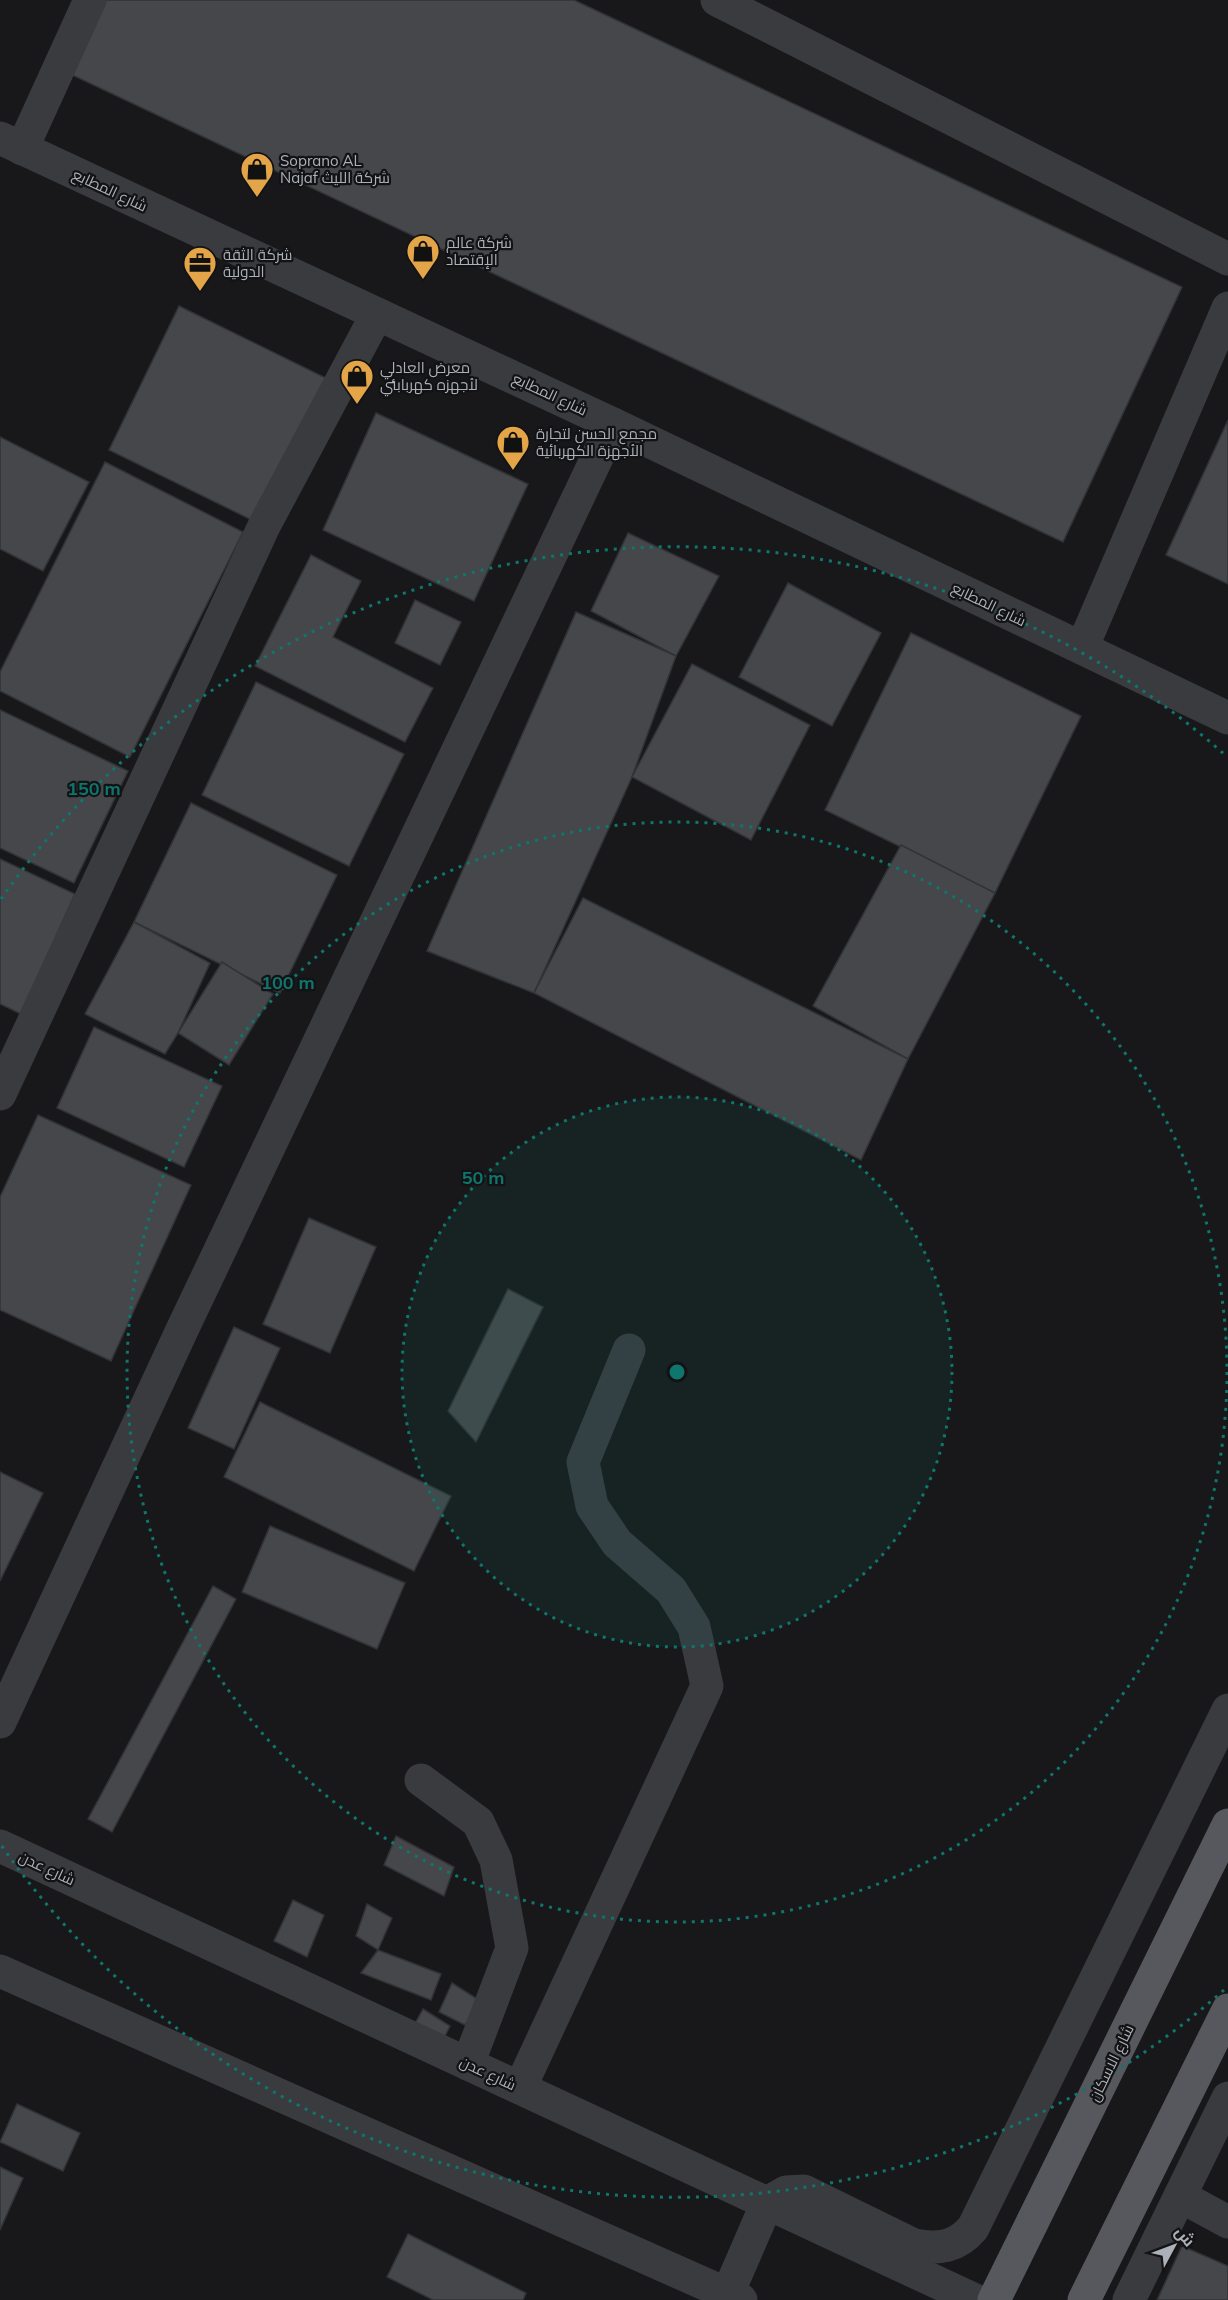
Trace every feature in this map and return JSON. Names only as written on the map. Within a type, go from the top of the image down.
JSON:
[{"type":"main road","name":"شارع الاسكان","points":[[994,2300],[1228,1825]]},
{"type":"main road","points":[[1084,2300],[1228,2010]]},
{"type":"street","points":[[6,143],[90,0]]},
{"type":"street","points":[[717,0],[1228,259]]},
{"type":"street","name":"شارع المطابع","points":[[6,143],[613,424],[1228,718]]},
{"type":"street","points":[[1082,648],[1228,308]]},
{"type":"street","points":[[0,1094],[264,526],[377,314]]},
{"type":"street","points":[[0,1722],[187,1319],[613,424]]},
{"type":"street","points":[[520,2088],[707,1686],[694,1627],[671,1590],[617,1543],[592,1506],[583,1462],[629,1350]]},
{"type":"street","points":[[0,1971],[731,2298],[767,2203],[786,2192],[804,2191],[914,2245],[930,2248],[944,2247],[966,2237],[979,2217],[1228,1710]]},
{"type":"street","points":[[421,1780],[478,1822],[496,1860],[512,1948],[468,2064]]},
{"type":"street","name":"شارع عدن","points":[[0,1846],[975,2300]]},
{"type":"street","points":[[1129,2300],[1228,2098]]},
{"type":"street","points":[[1180,2196],[1228,2222]]},
{"type":"building","points":[[105,0],[574,0],[1182,287],[1063,542],[70,74]]},
{"type":"building","points":[[179,306],[334,382],[264,526],[109,450]]},
{"type":"building","points":[[376,413],[528,484],[474,601],[323,530]]},
{"type":"building","points":[[1228,420],[1228,584],[1166,555]]},
{"type":"building","points":[[0,437],[89,482],[43,571],[0,549]]},
{"type":"building","points":[[105,462],[243,532],[130,757],[0,691],[0,672]]},
{"type":"building","points":[[628,533],[719,576],[676,656],[591,611]]},
{"type":"building","points":[[311,555],[361,581],[333,637],[433,688],[405,742],[255,666]]},
{"type":"building","points":[[788,583],[881,633],[832,726],[739,677]]},
{"type":"building","points":[[415,600],[461,622],[440,665],[395,643]]},
{"type":"building","points":[[576,612],[676,656],[632,777],[534,993],[427,951]]},
{"type":"building","points":[[911,633],[1081,716],[995,893],[825,810]]},
{"type":"building","points":[[692,664],[810,725],[751,840],[632,777]]},
{"type":"building","points":[[256,682],[404,754],[349,866],[202,795]]},
{"type":"building","points":[[0,710],[128,771],[74,883],[0,848]]},
{"type":"building","points":[[191,803],[337,875],[280,993],[134,922]]},
{"type":"building","points":[[901,845],[995,893],[908,1059],[813,1006]]},
{"type":"building","points":[[0,859],[75,894],[21,1014],[0,1004]]},
{"type":"building","points":[[583,898],[908,1059],[861,1160],[534,993]]},
{"type":"building","points":[[134,922],[210,963],[178,1033],[165,1054],[85,1014]]},
{"type":"building","points":[[222,962],[273,994],[229,1065],[178,1033]]},
{"type":"building","points":[[94,1027],[222,1086],[184,1167],[57,1108]]},
{"type":"building","points":[[38,1115],[191,1185],[111,1361],[0,1310],[0,1197]]},
{"type":"building","points":[[309,1218],[376,1247],[330,1353],[263,1324]]},
{"type":"building","points":[[508,1289],[543,1307],[476,1442],[448,1411]]},
{"type":"building","points":[[234,1327],[280,1348],[234,1449],[188,1428]]},
{"type":"building","points":[[260,1402],[451,1496],[414,1571],[224,1477]]},
{"type":"building","points":[[0,1472],[43,1493],[0,1581]]},
{"type":"building","points":[[270,1526],[405,1583],[377,1649],[242,1592]]},
{"type":"building","points":[[213,1586],[236,1599],[112,1832],[88,1819]]},
{"type":"building","points":[[396,1836],[454,1867],[444,1896],[384,1865]]},
{"type":"building","points":[[293,1900],[324,1915],[307,1957],[274,1941]]},
{"type":"building","points":[[367,1904],[392,1918],[378,1950],[356,1936]]},
{"type":"building","points":[[378,1950],[441,1974],[431,2000],[361,1973]]},
{"type":"building","points":[[452,1983],[482,2002],[465,2025],[439,2012]]},
{"type":"building","points":[[423,2009],[450,2026],[442,2042],[412,2029]]},
{"type":"building","points":[[17,2104],[80,2133],[63,2171],[0,2142]]},
{"type":"building","points":[[0,2167],[23,2178],[0,2230]]},
{"type":"building","points":[[408,2234],[526,2293],[523,2300],[433,2300],[387,2277]]},
{"type":"building","points":[[1182,2246],[1228,2266],[1228,2300],[1157,2300]]},
{"type":"place","name":"Soprano AL Najaf شركة الليث","points":[[257,198]]},
{"type":"place","name":"شركة عالم الإقتصاد","points":[[423,280]]},
{"type":"place","name":"شركة الثقة الدولية","points":[[200,292]]},
{"type":"place","name":"معرض العادلي لأجهزه كهربابئي","points":[[357,405]]},
{"type":"place","name":"مجمع الحسن لتجارة الأجهزة الكهربائية","points":[[513,471]]}]
